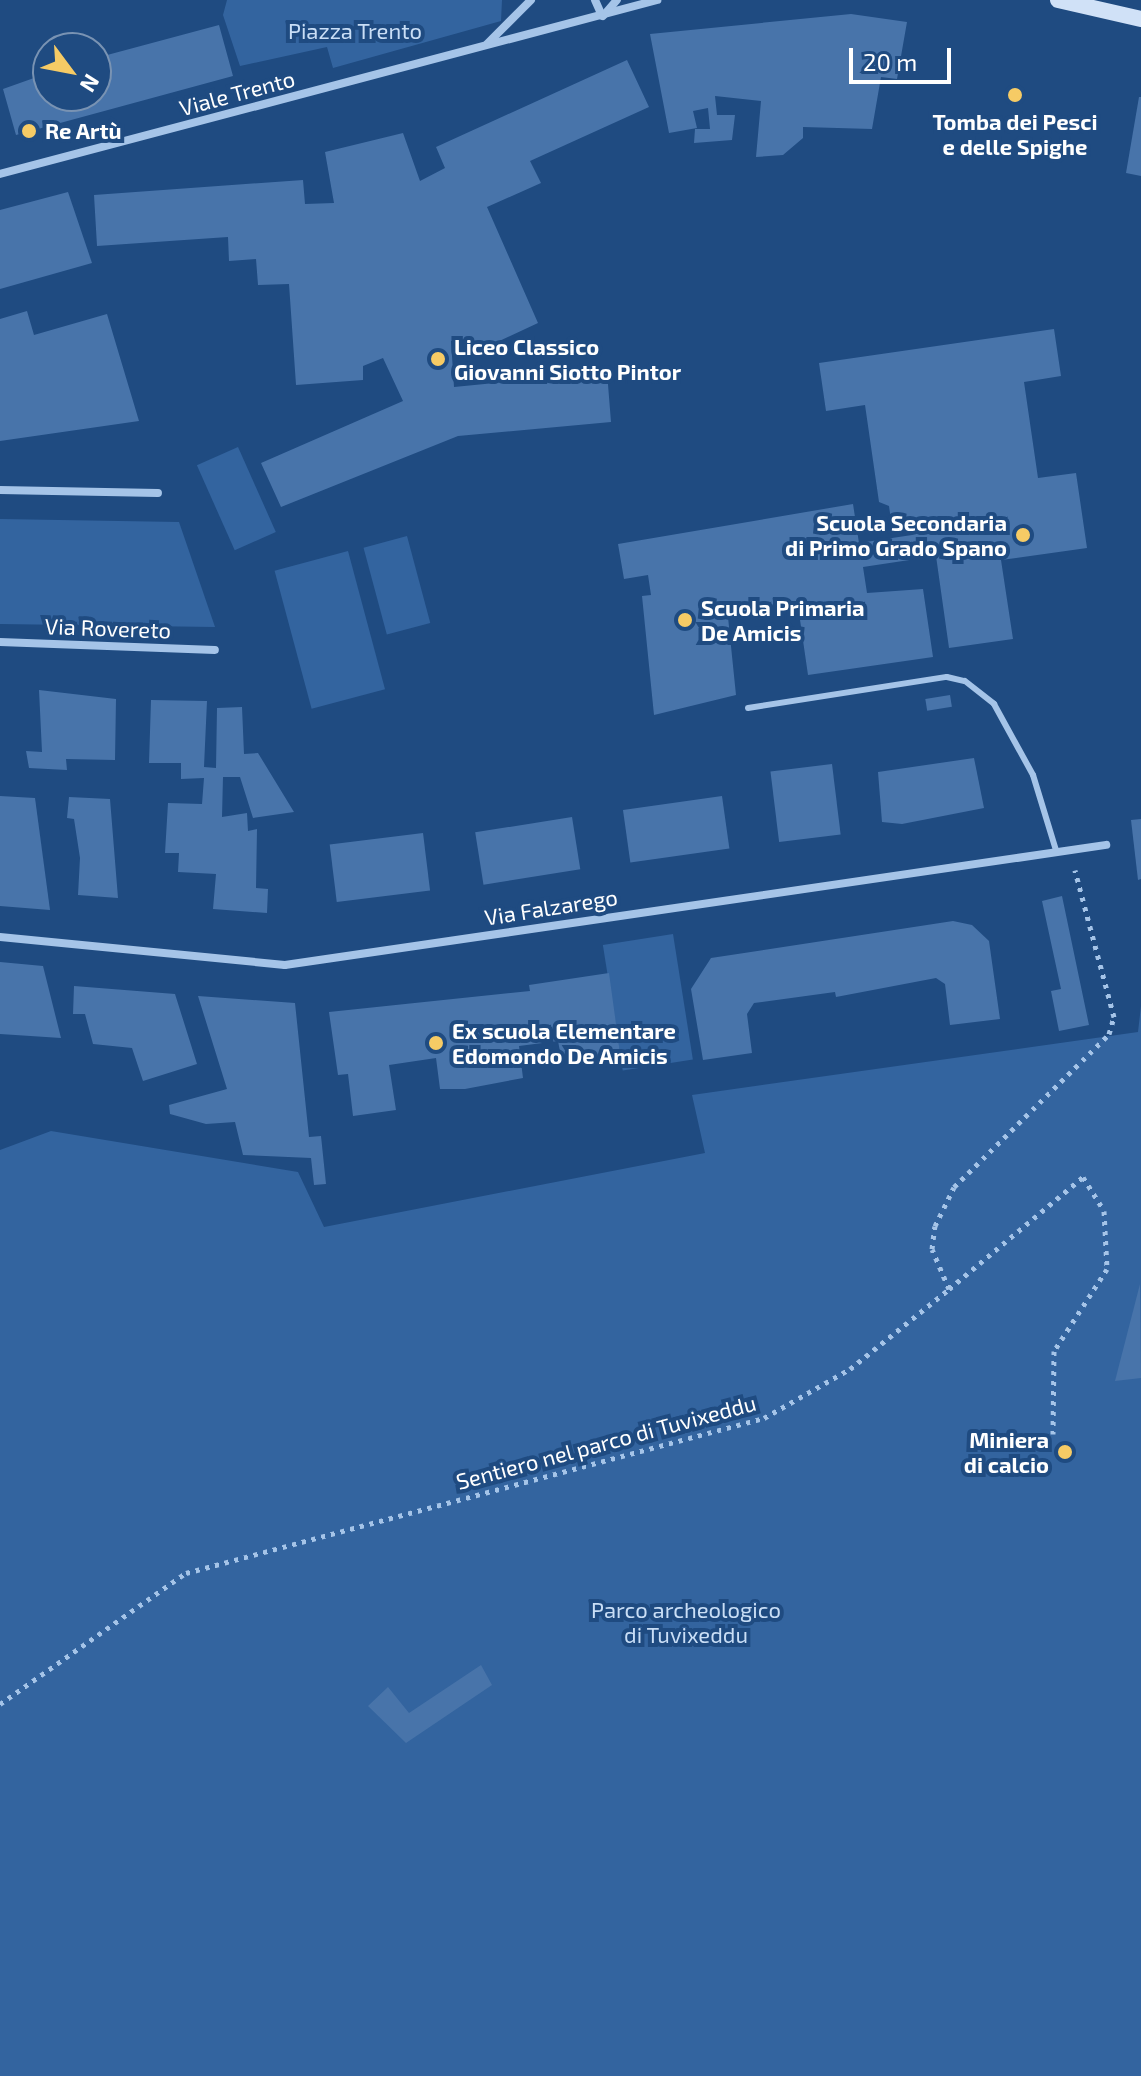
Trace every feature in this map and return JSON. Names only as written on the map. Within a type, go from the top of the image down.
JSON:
[{"type":"main road","points":[[1058,0],[1141,19]]},
{"type":"street","name":"Viale Trento","points":[[483,47],[531,0]]},
{"type":"street","points":[[595,0],[602,16],[617,0]]},
{"type":"street","name":"Viale Trento","points":[[0,174],[657,0]]},
{"type":"street","points":[[0,490],[158,493]]},
{"type":"street","name":"Via Rovereto","points":[[0,642],[215,650]]},
{"type":"street","name":"Via Falzarego","points":[[0,937],[285,965],[1106,845]]},
{"type":"lane","points":[[748,708],[947,677],[965,681],[994,704],[1033,775],[1056,850]]},
{"type":"path","points":[[949,1289],[932,1249],[935,1226],[954,1187],[1109,1034],[1114,1017],[1080,894]]},
{"type":"path","name":"Sentiero nel parco di Tuvixeddu","points":[[0,1704],[186,1573],[764,1418],[850,1369],[1083,1177],[1104,1211],[1107,1269],[1054,1351],[1053,1434]]},
{"type":"green space","name":"Piazza Trento","points":[[227,0],[502,0],[501,21],[333,68],[327,47],[240,66],[223,15]]},
{"type":"green space","points":[[238,447],[276,532],[235,550],[197,465]]},
{"type":"green space","points":[[0,519],[179,522],[215,627],[0,624]]},
{"type":"green space","points":[[407,536],[430,623],[387,635],[364,548]]},
{"type":"green space","points":[[348,551],[385,689],[312,709],[275,571]]},
{"type":"green space","points":[[673,934],[693,1059],[623,1071],[603,945]]},
{"type":"green space","name":"Parco archeologico di Tuvixeddu","points":[[1141,1006],[1141,2076],[0,2076],[0,1150],[51,1131],[298,1172],[324,1227],[705,1153],[692,1095],[1138,1032]]},
{"type":"building","points":[[851,14],[907,22],[897,79],[881,77],[872,129],[803,127],[803,138],[783,155],[756,157],[761,101],[715,96],[717,115],[735,115],[732,140],[694,143],[695,129],[710,129],[708,108],[693,111],[697,128],[669,133],[650,34]]},
{"type":"building","points":[[219,25],[233,76],[112,109],[112,54]]},
{"type":"building","points":[[627,60],[649,107],[530,161],[541,183],[487,207],[538,323],[478,351],[473,338],[451,341],[454,387],[607,372],[611,422],[458,436],[281,507],[261,463],[403,401],[383,358],[363,366],[363,380],[296,385],[289,284],[258,285],[256,259],[229,261],[228,237],[97,246],[94,195],[303,180],[305,204],[334,203],[325,152],[403,133],[420,181],[445,168],[436,147]]},
{"type":"building","points":[[32,79],[32,112],[101,112],[16,135],[3,89]]},
{"type":"building","points":[[1141,97],[1141,176],[1126,173]]},
{"type":"building","points":[[68,192],[92,263],[0,289],[0,210]]},
{"type":"building","points":[[27,311],[34,335],[107,314],[139,421],[0,441],[0,319]]},
{"type":"building","points":[[1054,329],[1061,376],[1024,382],[1038,478],[1076,473],[1087,548],[1001,560],[1013,639],[949,648],[936,556],[863,567],[867,593],[923,589],[933,657],[808,675],[798,606],[728,617],[736,695],[654,715],[642,596],[651,595],[648,575],[624,579],[618,544],[853,504],[859,543],[912,535],[909,518],[891,520],[889,506],[879,502],[865,405],[826,411],[819,363]]},
{"type":"building","points":[[39,690],[116,699],[115,760],[66,759],[67,770],[29,768],[26,751],[42,752]]},
{"type":"building","points":[[950,695],[952,707],[927,711],[925,699]]},
{"type":"building","points":[[151,700],[207,701],[204,767],[216,768],[217,708],[242,707],[244,754],[258,753],[294,812],[253,818],[240,777],[223,777],[222,817],[247,813],[248,831],[257,829],[256,888],[268,889],[267,913],[213,909],[216,874],[178,872],[179,853],[165,853],[168,803],[202,804],[204,778],[181,779],[181,763],[149,763]]},
{"type":"building","points":[[974,758],[984,808],[902,824],[882,822],[878,772]]},
{"type":"building","points":[[832,764],[841,834],[779,842],[770,772]]},
{"type":"building","points":[[0,796],[35,798],[50,910],[0,906]]},
{"type":"building","points":[[722,796],[729,848],[630,862],[623,810]]},
{"type":"building","points":[[69,797],[110,799],[118,898],[78,895],[80,858],[74,819],[67,818]]},
{"type":"building","points":[[572,817],[580,869],[483,885],[475,832]]},
{"type":"building","points":[[1141,819],[1141,879],[1138,880],[1131,820]]},
{"type":"building","points":[[423,833],[430,891],[337,902],[330,844]]},
{"type":"building","points":[[1062,896],[1089,1025],[1059,1031],[1051,991],[1061,989],[1042,901]]},
{"type":"building","points":[[953,921],[972,925],[989,941],[1000,1019],[950,1025],[945,984],[936,978],[836,997],[835,992],[754,1003],[747,1014],[752,1053],[703,1060],[691,989],[711,958]]},
{"type":"building","points":[[0,962],[43,966],[61,1038],[0,1034]]},
{"type":"building","name":"Ex scuola Elementare Edomondo De Amicis","points":[[609,973],[620,1053],[562,1062],[558,1041],[519,1046],[523,1078],[465,1089],[440,1089],[436,1058],[389,1065],[396,1110],[353,1116],[348,1074],[338,1075],[329,1012],[530,991],[529,985]]},
{"type":"building","points":[[74,986],[175,994],[197,1064],[143,1081],[132,1048],[93,1044],[85,1014],[73,1014]]},
{"type":"building","points":[[198,996],[295,1003],[309,1137],[321,1136],[326,1184],[314,1185],[311,1158],[243,1155],[235,1122],[206,1124],[170,1114],[169,1105],[227,1089]]},
{"type":"building","points":[[1140,1284],[1141,1378],[1115,1381]]},
{"type":"building","points":[[481,1665],[492,1685],[406,1743],[368,1706],[388,1687],[409,1713]]},
{"type":"place","name":"Tomba dei Pesci e delle Spighe","points":[[1015,95]]},
{"type":"place","name":"Re Artù","points":[[29,131]]},
{"type":"place","name":"Liceo Classico Giovanni Siotto Pintor","points":[[438,359]]},
{"type":"place","name":"Scuola Secondaria di Primo Grado Spano","points":[[1023,535]]},
{"type":"place","name":"Scuola Primaria De Amicis","points":[[685,620]]},
{"type":"place","name":"Ex scuola Elementare Edomondo De Amicis","points":[[436,1043]]},
{"type":"place","name":"Miniera di calcio","points":[[1065,1452]]}]
